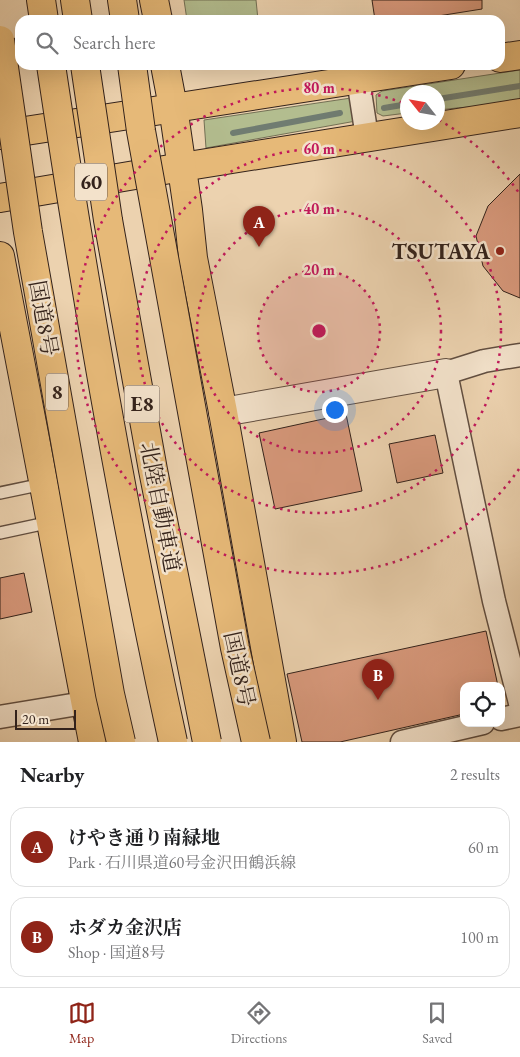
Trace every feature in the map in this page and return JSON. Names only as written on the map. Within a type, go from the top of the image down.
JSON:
[{"type":"main road","points":[[41,0],[43,15]]},
{"type":"main road","points":[[75,0],[77,15]]},
{"type":"main road","points":[[122,0],[124,15]]},
{"type":"main road","points":[[154,0],[157,15]]},
{"type":"main road","name":"国道8号","points":[[0,40],[30,242],[110,694],[121,742]]},
{"type":"main road","points":[[505,57],[520,55]]},
{"type":"main road","name":"北陸自動車道","points":[[52,70],[75,225],[117,464],[173,742]]},
{"type":"main road","name":"北陸自動車道","points":[[86,70],[108,220],[207,742]]},
{"type":"main road","name":"国道8号","points":[[133,70],[141,131],[234,648],[256,742]]},
{"type":"main road","points":[[166,70],[182,167],[193,258],[223,412],[282,742]]},
{"type":"main road","points":[[0,135],[418,70]]},
{"type":"main road","name":"60","points":[[0,198],[520,113]]},
{"type":"main road","name":"8","points":[[0,256],[84,703],[93,742]]},
{"type":"street","points":[[358,79],[367,137]]},
{"type":"street","points":[[223,412],[446,373],[484,361],[520,355]]},
{"type":"street","points":[[446,373],[494,601],[520,703]]},
{"type":"street","points":[[0,717],[84,703]]},
{"type":"street","points":[[505,718],[520,715]]},
{"type":"street","points":[[402,742],[466,727]]},
{"type":"lane","points":[[0,493],[44,484]]},
{"type":"lane","points":[[0,533],[51,522]]},
{"type":"green space","points":[[184,0],[256,0],[258,15],[186,15]]},
{"type":"green space","points":[[520,70],[520,103],[445,109],[445,85],[421,85]]},
{"type":"green space","points":[[400,88],[400,114],[383,116],[377,113],[376,95],[382,91]]},
{"type":"green space","points":[[351,98],[356,121],[206,148],[204,120]]},
{"type":"building","points":[[372,0],[482,0],[482,9],[444,15],[374,15]]},
{"type":"building","name":"TSUTAYA","points":[[520,174],[520,298],[503,291],[483,266],[476,236],[488,206]]},
{"type":"building","points":[[346,414],[362,491],[275,509],[259,433]]},
{"type":"building","points":[[435,435],[443,473],[397,483],[389,444]]},
{"type":"building","points":[[24,573],[32,612],[0,619],[0,578]]},
{"type":"building","points":[[486,631],[497,682],[460,682],[460,715],[340,742],[302,742],[287,674]]},
{"type":"waterway","points":[[445,98],[520,86]]},
{"type":"waterway","points":[[384,108],[400,105]]},
{"type":"waterway","points":[[233,133],[340,113]]},
{"type":"place","name":"けやき通り南緑地","points":[[259,247]]},
{"type":"place","name":"TSUTAYA","points":[[500,251]]},
{"type":"place","name":"ホダカ金沢店","points":[[378,700]]}]
